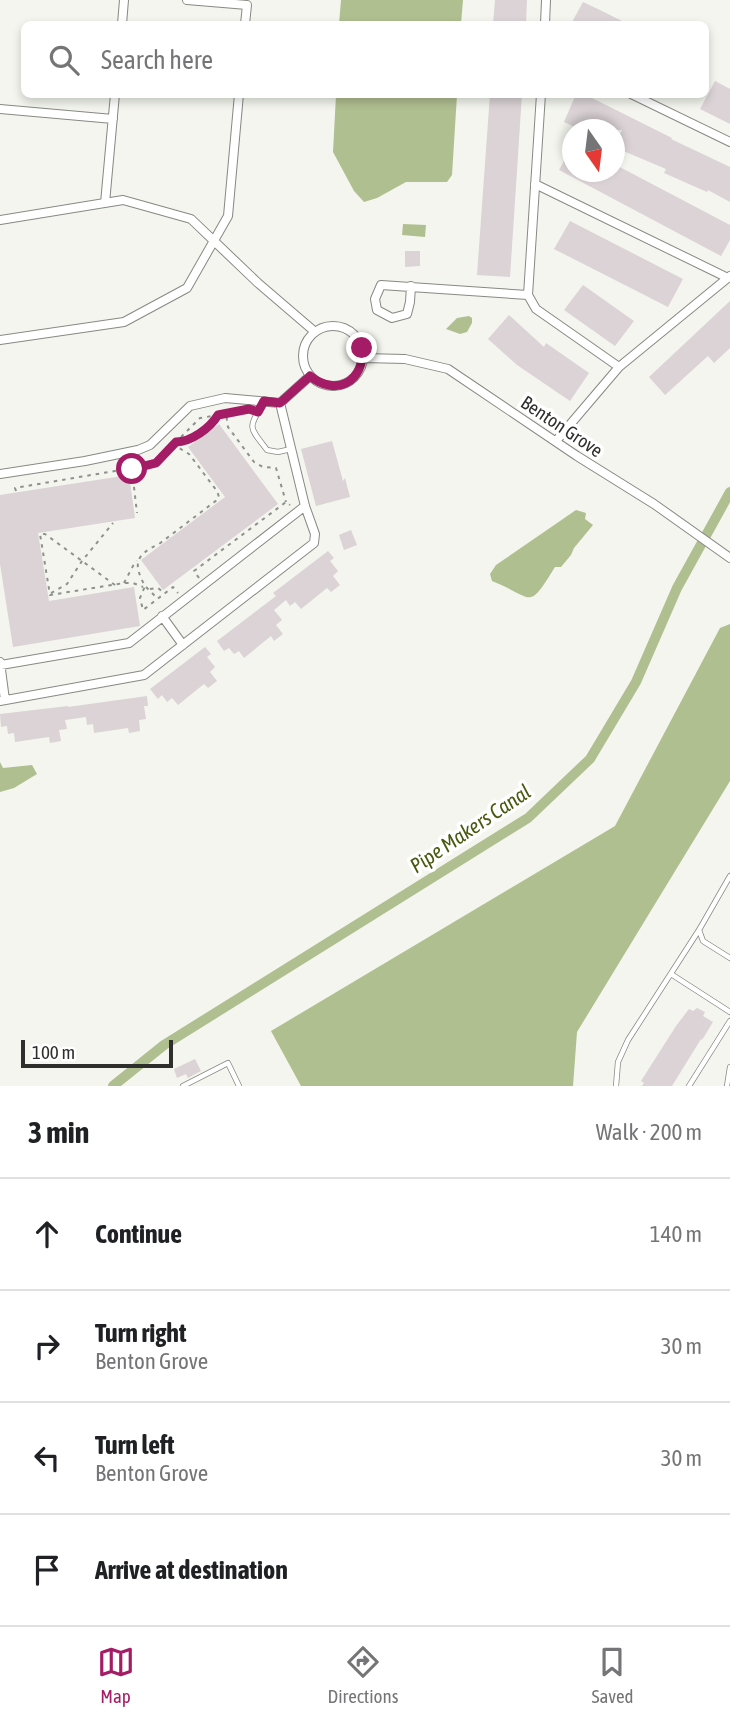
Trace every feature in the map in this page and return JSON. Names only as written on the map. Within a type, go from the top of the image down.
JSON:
[{"type":"street","points":[[122,21],[124,0]]},
{"type":"street","points":[[187,0],[247,5],[245,21]]},
{"type":"street","points":[[545,21],[546,0]]},
{"type":"street","points":[[105,203],[115,98]]},
{"type":"street","points":[[0,340],[124,322],[187,288],[228,216],[239,98]]},
{"type":"street","points":[[541,98],[528,295],[536,309],[619,367]]},
{"type":"street","points":[[639,98],[730,142]]},
{"type":"street","points":[[0,109],[113,118]]},
{"type":"street","points":[[535,184],[729,277],[619,367],[556,442]]},
{"type":"street","points":[[0,220],[123,200],[191,219],[258,283],[314,331]]},
{"type":"street","points":[[411,286],[411,302],[407,314],[392,318],[377,310],[375,299],[381,285],[411,286],[528,295]]},
{"type":"street","points":[[333,325],[352,332],[362,348],[363,358],[355,376],[347,383],[327,386],[310,376],[304,368],[302,358],[307,339],[314,331],[333,325]]},
{"type":"street","name":"Benton Grove","points":[[363,358],[405,359],[448,369],[730,558]]},
{"type":"street","points":[[0,474],[138,450],[150,445],[190,406],[225,398],[280,403],[310,376]]},
{"type":"street","points":[[280,403],[302,508],[315,534],[314,543],[144,675],[2,701],[0,663],[130,643],[302,508]]},
{"type":"street","points":[[162,616],[183,645]]},
{"type":"lane","points":[[264,401],[252,421],[251,429],[267,450],[278,452],[291,449]]},
{"type":"lane","points":[[616,1086],[618,1062],[628,1040],[699,930],[730,876]]},
{"type":"lane","points":[[699,930],[702,941],[730,958]]},
{"type":"lane","points":[[671,974],[730,1012]]},
{"type":"lane","points":[[689,1086],[730,1021]]},
{"type":"lane","points":[[183,1086],[228,1063],[238,1086]]},
{"type":"lane","points":[[727,1086],[730,1067]]},
{"type":"path","points":[[16,492],[15,488],[156,463],[197,419],[249,409],[258,412]]},
{"type":"path","points":[[226,414],[228,427],[254,461],[263,467],[276,468],[286,502]]},
{"type":"path","points":[[175,444],[190,439],[218,415]]},
{"type":"path","points":[[124,583],[138,560],[218,500],[217,491],[189,454],[175,444]]},
{"type":"path","points":[[132,469],[137,513]]},
{"type":"path","points":[[286,502],[302,508]]},
{"type":"path","points":[[203,584],[194,571],[286,502]]},
{"type":"path","points":[[50,594],[56,588],[67,584],[113,523]]},
{"type":"path","points":[[50,594],[40,534],[45,534],[115,585]]},
{"type":"path","points":[[138,560],[145,587],[140,598],[143,610],[173,587],[183,600]]},
{"type":"path","points":[[50,594],[124,583],[139,584],[158,599]]},
{"type":"path","points":[[149,590],[158,588],[164,593]]},
{"type":"shaded area","points":[[341,0],[463,0],[461,21],[339,21]]},
{"type":"shaded area","points":[[336,98],[457,98],[452,175],[447,182],[406,182],[364,202],[354,191],[333,152]]},
{"type":"shaded area","points":[[403,224],[426,225],[425,237],[402,235]]},
{"type":"shaded area","points":[[469,316],[472,323],[467,332],[460,334],[446,329],[457,318]]},
{"type":"shaded area","points":[[576,510],[586,513],[585,519],[593,525],[561,567],[555,567],[534,596],[523,596],[492,581],[490,574],[496,565]]},
{"type":"shaded area","points":[[730,624],[730,781],[577,1032],[573,1086],[301,1086],[271,1031],[615,826],[720,628]]},
{"type":"shaded area","points":[[0,762],[3,768],[32,765],[37,774],[14,788],[0,792]]},
{"type":"building","points":[[495,0],[527,0],[526,21],[493,21]]},
{"type":"building","points":[[583,2],[622,21],[573,21]]},
{"type":"building","points":[[715,81],[730,89],[730,124],[700,109],[706,98],[709,98]]},
{"type":"building","points":[[490,98],[522,98],[510,277],[477,275]]},
{"type":"building","points":[[574,98],[592,98],[730,167],[730,202],[708,190],[707,192],[664,173],[666,169],[625,152],[625,119],[565,119]]},
{"type":"building","points":[[625,170],[730,225],[730,240],[721,256],[582,182],[625,182]]},
{"type":"building","points":[[570,221],[683,279],[668,307],[554,249]]},
{"type":"building","points":[[405,251],[420,251],[420,266],[405,267]]},
{"type":"building","points":[[583,285],[634,321],[615,346],[564,310]]},
{"type":"building","points":[[730,301],[730,348],[714,363],[708,356],[665,395],[649,377]]},
{"type":"building","points":[[509,315],[544,347],[546,343],[589,373],[570,401],[517,365],[488,339]]},
{"type":"building","points":[[219,424],[278,504],[163,590],[141,560],[225,497],[188,447]]},
{"type":"building","points":[[332,441],[350,497],[316,506],[301,449]]},
{"type":"building","points":[[129,475],[135,518],[38,533],[49,601],[134,587],[140,626],[13,647],[0,564],[0,495]]},
{"type":"building","points":[[351,530],[357,545],[344,550],[339,535]]},
{"type":"building","points":[[328,551],[334,558],[330,561],[338,571],[333,576],[340,585],[331,592],[327,588],[301,609],[295,602],[290,606],[286,600],[274,610],[282,620],[276,625],[283,634],[274,641],[271,636],[244,658],[239,651],[234,654],[229,648],[224,651],[217,641],[276,596],[273,593]]},
{"type":"building","points":[[205,647],[211,654],[207,657],[215,667],[210,672],[217,681],[208,688],[204,684],[178,705],[172,698],[167,702],[162,695],[158,699],[150,689]]},
{"type":"building","points":[[147,696],[148,706],[144,706],[146,719],[139,720],[140,731],[129,733],[128,728],[94,733],[93,724],[87,725],[86,717],[65,720],[67,729],[59,730],[61,741],[50,743],[49,737],[15,742],[14,733],[8,734],[7,726],[1,727],[0,714]]},
{"type":"building","points":[[697,1008],[705,1012],[703,1016],[713,1022],[672,1086],[642,1086],[644,1083],[641,1081],[676,1026],[689,1009],[693,1011]]},
{"type":"building","points":[[195,1059],[201,1071],[188,1078],[186,1074],[177,1078],[174,1069]]},
{"type":"waterway","name":"Pipe Makers Canal","points":[[113,1086],[164,1045],[528,818],[590,759],[636,682],[677,588],[730,492]]},
{"type":"route","points":[[132,469],[156,463],[176,442],[190,439],[218,415],[249,409],[258,412],[264,401],[280,403],[310,376],[327,386],[347,383],[360,368],[362,348]]}]
